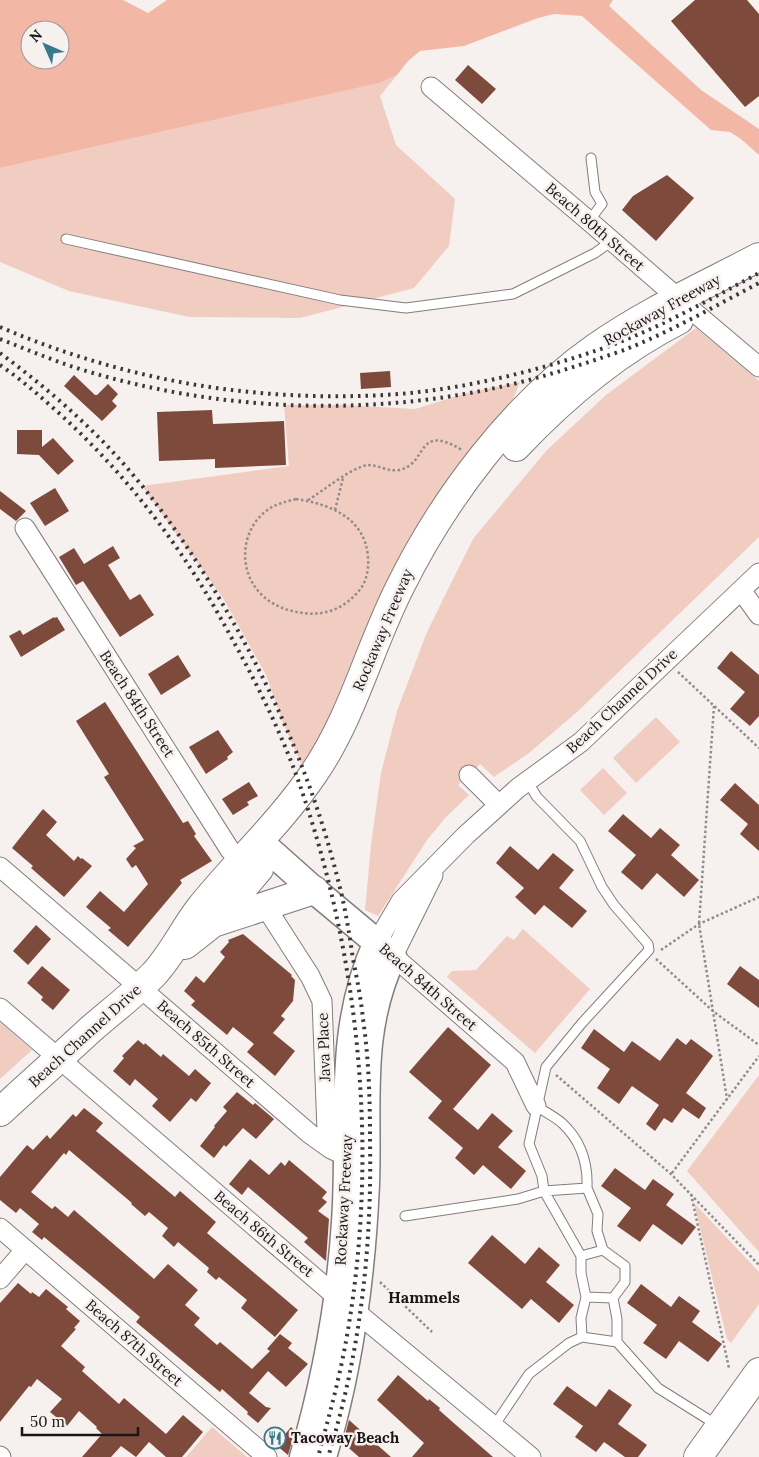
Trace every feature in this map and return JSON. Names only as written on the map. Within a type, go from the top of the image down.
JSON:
[{"type":"main road","name":"Rockaway Freeway","points":[[266,847],[319,796],[345,757],[368,710],[401,624],[432,562],[456,524],[499,466],[550,412],[599,370],[645,339],[687,306],[759,257]]},
{"type":"main road","name":"Rockaway Freeway","points":[[687,306],[759,279]]},
{"type":"main road","name":"Beach Channel Drive","points":[[0,1112],[139,987],[168,958],[213,923],[247,869],[266,847]]},
{"type":"main road","name":"Beach Channel Drive","points":[[168,958],[199,909],[247,869]]},
{"type":"main road","points":[[213,923],[314,890]]},
{"type":"main road","points":[[698,1457],[759,1372]]},
{"type":"street","name":"Beach 80th Street","points":[[431,87],[759,367]]},
{"type":"street","name":"Beach 84th Street","points":[[25,528],[225,842],[247,869]]},
{"type":"street","name":"Beach Channel Drive","points":[[385,949],[437,866],[466,835],[526,781],[581,742],[759,572]]},
{"type":"street","points":[[741,590],[759,615]]},
{"type":"street","points":[[469,775],[499,805]]},
{"type":"street","name":"Beach 84th Street","points":[[266,847],[515,1062],[536,1106]]},
{"type":"street","name":"Beach 85th Street","points":[[0,867],[324,1144],[357,1160]]},
{"type":"street","name":"Java Place","points":[[266,906],[310,976],[322,1001],[327,1130],[324,1144]]},
{"type":"street","name":"Rockaway Freeway","points":[[323,1457],[340,1391],[346,1304],[345,1222],[357,1160],[365,1098],[368,1040],[378,995],[385,949]]},
{"type":"street","name":"Beach 86th Street","points":[[0,1008],[346,1304],[531,1457]]},
{"type":"street","name":"Beach 87th Street","points":[[0,1228],[267,1457]]},
{"type":"street","points":[[0,1279],[25,1250]]},
{"type":"street","name":"Rockaway Freeway","points":[[304,1457],[321,1385],[346,1304]]},
{"type":"lane","points":[[589,220],[602,204],[595,192],[591,158]]},
{"type":"lane","points":[[66,239],[340,300],[406,308],[513,294],[595,253],[612,241]]},
{"type":"lane","points":[[526,781],[537,797],[580,841],[602,887],[614,905],[648,944],[649,950],[582,1023],[546,1067],[529,1144],[542,1176],[544,1191],[581,1256],[581,1273],[586,1297],[581,1318],[582,1337]]},
{"type":"lane","points":[[536,1106],[562,1123],[578,1142],[587,1170],[587,1188],[598,1214],[597,1231],[603,1250],[625,1266],[625,1282],[613,1298],[617,1319],[618,1342],[658,1388],[719,1427]]},
{"type":"lane","points":[[406,1216],[518,1199],[544,1191],[587,1188]]},
{"type":"lane","points":[[581,1256],[603,1250]]},
{"type":"lane","points":[[586,1297],[613,1298]]},
{"type":"lane","points":[[494,1426],[529,1374],[569,1343],[582,1337],[618,1342]]},
{"type":"path","points":[[307,501],[359,467],[370,465],[391,471],[400,470],[409,465],[425,445],[435,440],[444,441],[465,452]]},
{"type":"path","points":[[335,510],[344,477]]},
{"type":"path","points":[[296,499],[307,501],[335,510],[350,520],[361,532],[368,549],[366,578],[360,590],[350,602],[335,610],[317,615],[291,612],[273,604],[259,592],[250,578],[246,562],[245,545],[248,532],[264,512],[279,503],[296,499]]},
{"type":"path","points":[[666,661],[759,748]]},
{"type":"path","points":[[714,706],[700,924],[727,1099]]},
{"type":"path","points":[[660,951],[700,924],[759,897]]},
{"type":"path","points":[[653,956],[714,1012],[759,1045]]},
{"type":"path","points":[[671,1174],[759,1056]]},
{"type":"path","points":[[553,1073],[671,1174],[759,1265]]},
{"type":"path","points":[[690,1193],[729,1368]]},
{"type":"path","points":[[380,1282],[432,1332]]},
{"type":"shaded area","points":[[0,0],[123,0],[148,13],[167,0],[613,0],[609,6],[701,90],[759,129],[759,155],[730,132],[711,130],[582,16],[554,14],[538,18],[464,46],[420,51],[408,61],[397,75],[379,83],[0,168]]},
{"type":"shaded area","points":[[397,75],[380,96],[396,145],[455,199],[449,246],[414,288],[300,318],[189,317],[69,291],[0,262],[0,168],[378,83]]},
{"type":"shaded area","points":[[696,328],[759,381],[759,537],[577,712],[529,753],[494,777],[480,764],[458,785],[469,795],[446,817],[427,840],[378,916],[365,910],[371,845],[381,773],[397,711],[427,632],[473,539],[546,451],[606,395]]},
{"type":"shaded area","points":[[520,382],[507,415],[351,676],[304,771],[282,720],[266,675],[223,598],[142,486],[289,466],[284,405],[341,405],[415,409],[467,393]]},
{"type":"shaded area","points":[[656,717],[680,742],[636,783],[613,758]]},
{"type":"shaded area","points":[[603,768],[627,793],[604,815],[580,790]]},
{"type":"shaded area","points":[[523,929],[590,989],[535,1053],[447,977],[452,971],[476,970],[507,936],[514,940]]},
{"type":"shaded area","points":[[0,1022],[32,1050],[0,1079]]},
{"type":"shaded area","points":[[759,1075],[759,1252],[687,1171]]},
{"type":"shaded area","points":[[694,1203],[759,1272],[759,1304],[731,1343],[727,1339]]},
{"type":"shaded area","points":[[212,1427],[247,1457],[186,1457]]},
{"type":"building","points":[[695,0],[747,0],[759,14],[759,96],[745,107],[671,21]]},
{"type":"building","points":[[468,65],[496,89],[482,104],[455,80]]},
{"type":"building","points":[[667,175],[694,198],[656,241],[622,210],[633,196]]},
{"type":"building","points":[[390,371],[391,387],[361,389],[360,373]]},
{"type":"building","points":[[74,375],[95,395],[108,384],[118,394],[112,401],[117,406],[102,421],[64,386]]},
{"type":"building","points":[[212,410],[213,424],[284,421],[286,465],[215,468],[215,459],[159,461],[157,412]]},
{"type":"building","points":[[17,430],[42,430],[42,447],[53,438],[74,461],[58,475],[39,455],[17,454]]},
{"type":"building","points":[[55,488],[69,511],[45,526],[30,503]]},
{"type":"building","points":[[0,491],[26,511],[16,521],[0,509]]},
{"type":"building","points":[[113,546],[120,558],[108,565],[130,600],[140,594],[154,615],[120,637],[83,581],[76,585],[59,557],[74,548],[84,564]]},
{"type":"building","points":[[57,617],[65,630],[21,657],[9,636],[20,630],[23,635]]},
{"type":"building","points":[[731,651],[759,675],[759,716],[750,726],[730,709],[745,692],[717,668]]},
{"type":"building","points":[[178,655],[191,676],[161,695],[148,674]]},
{"type":"building","points":[[105,702],[183,823],[188,821],[196,834],[194,836],[212,861],[180,880],[182,883],[128,947],[108,930],[111,928],[86,907],[100,891],[124,912],[148,884],[136,865],[132,868],[126,859],[136,848],[133,846],[144,840],[104,777],[109,774],[76,721]]},
{"type":"building","points":[[218,730],[233,752],[227,757],[228,759],[206,774],[189,747]]},
{"type":"building","points":[[249,782],[258,796],[247,802],[249,805],[233,815],[222,799]]},
{"type":"building","points":[[735,783],[759,805],[759,851],[740,834],[748,824],[720,800]]},
{"type":"building","points":[[43,809],[57,822],[46,835],[74,861],[78,856],[92,866],[64,897],[31,868],[33,866],[12,848]]},
{"type":"building","points":[[623,814],[651,838],[660,828],[680,845],[671,855],[699,880],[684,897],[657,873],[642,890],[621,872],[636,855],[608,831]]},
{"type":"building","points":[[510,846],[538,870],[553,853],[574,870],[559,888],[587,911],[572,928],[544,905],[535,915],[515,897],[524,888],[496,863]]},
{"type":"building","points":[[36,925],[51,939],[28,965],[13,951]]},
{"type":"building","points":[[243,934],[292,975],[295,980],[293,1001],[281,1016],[285,1019],[273,1033],[295,1051],[275,1076],[247,1052],[254,1044],[233,1027],[227,1035],[191,1005],[195,1001],[184,991],[196,976],[204,983],[225,957],[220,952],[229,942],[228,940]]},
{"type":"building","points":[[42,966],[70,990],[53,1010],[41,1000],[43,997],[27,983]]},
{"type":"building","points":[[740,966],[759,980],[759,1008],[727,984]]},
{"type":"building","points":[[448,1027],[491,1065],[453,1109],[478,1130],[492,1113],[513,1131],[498,1147],[526,1171],[511,1189],[483,1165],[474,1175],[455,1158],[463,1148],[428,1118],[442,1101],[409,1072]]},
{"type":"building","points":[[594,1029],[624,1052],[632,1041],[660,1061],[677,1038],[686,1045],[691,1039],[711,1054],[713,1056],[686,1093],[706,1108],[699,1119],[683,1108],[672,1123],[664,1118],[655,1131],[646,1124],[659,1105],[632,1086],[619,1104],[597,1088],[610,1069],[581,1048]]},
{"type":"building","points":[[138,1040],[144,1045],[145,1043],[161,1057],[163,1054],[189,1076],[195,1069],[211,1083],[196,1102],[191,1098],[170,1122],[152,1106],[158,1099],[135,1079],[130,1086],[113,1071],[124,1058],[122,1056]]},
{"type":"building","points":[[237,1092],[253,1105],[255,1103],[274,1119],[256,1139],[243,1128],[226,1147],[224,1145],[214,1158],[200,1146],[227,1111],[223,1107]]},
{"type":"building","points":[[84,1108],[103,1123],[96,1131],[175,1197],[180,1191],[216,1222],[207,1233],[298,1310],[275,1337],[241,1308],[247,1300],[219,1277],[216,1280],[207,1272],[209,1268],[178,1242],[174,1247],[162,1236],[168,1228],[149,1212],[145,1216],[69,1150],[66,1155],[64,1153],[31,1192],[52,1209],[55,1206],[68,1217],[74,1210],[154,1279],[168,1264],[198,1290],[185,1305],[200,1318],[194,1325],[217,1345],[220,1342],[252,1369],[270,1351],[267,1349],[280,1334],[292,1343],[288,1348],[308,1364],[286,1387],[268,1371],[249,1393],[266,1407],[271,1408],[258,1423],[222,1389],[220,1392],[136,1322],[140,1317],[101,1284],[44,1237],[42,1240],[32,1232],[39,1224],[20,1208],[16,1213],[0,1200],[0,1177],[27,1145],[33,1150],[47,1135],[50,1139],[73,1114],[76,1117]]},
{"type":"building","points":[[250,1159],[269,1175],[281,1162],[285,1166],[289,1160],[327,1192],[322,1198],[327,1202],[318,1211],[329,1219],[326,1261],[304,1242],[308,1238],[248,1187],[242,1195],[229,1184]]},
{"type":"building","points":[[615,1168],[645,1190],[653,1179],[674,1194],[666,1205],[696,1227],[682,1245],[653,1224],[640,1242],[617,1226],[631,1208],[601,1186]]},
{"type":"building","points":[[492,1235],[525,1264],[539,1247],[560,1265],[546,1282],[574,1305],[559,1323],[531,1299],[522,1309],[468,1263]]},
{"type":"building","points":[[18,1283],[31,1294],[32,1292],[39,1297],[46,1289],[68,1307],[66,1309],[80,1321],[74,1328],[76,1329],[61,1346],[85,1367],[82,1371],[119,1404],[124,1398],[166,1434],[183,1415],[203,1432],[182,1457],[166,1457],[149,1442],[136,1457],[121,1446],[111,1457],[82,1457],[102,1434],[79,1411],[67,1426],[50,1412],[62,1399],[37,1379],[0,1422],[0,1303]]},
{"type":"building","points":[[641,1284],[671,1307],[679,1296],[700,1311],[692,1322],[722,1344],[708,1362],[679,1341],[666,1359],[643,1343],[657,1325],[627,1303]]},
{"type":"building","points":[[398,1375],[428,1401],[429,1399],[440,1408],[439,1410],[493,1457],[412,1457],[424,1443],[377,1400]]},
{"type":"building","points":[[567,1386],[596,1407],[609,1389],[632,1405],[618,1424],[647,1445],[638,1457],[625,1457],[604,1442],[596,1452],[575,1437],[583,1426],[553,1404]]},
{"type":"building","points":[[349,1420],[391,1457],[359,1457],[343,1443]]},
{"type":"building","points":[[291,1427],[295,1431],[288,1455],[276,1445]]},
{"type":"railway","points":[[0,327],[93,361],[188,384],[236,391],[285,395],[384,395],[438,390],[493,380],[598,350],[660,325],[759,273]]},
{"type":"railway","points":[[0,339],[93,373],[145,386],[199,396],[252,403],[307,406],[361,405],[415,401],[468,393],[521,382],[560,371],[641,343],[759,283]]},
{"type":"railway","points":[[0,353],[57,399],[111,450],[141,485],[182,540],[238,631],[273,700],[303,770],[328,843],[345,909],[365,1034],[368,1065],[370,1182],[369,1222],[362,1301],[348,1380],[328,1457]]},
{"type":"railway","points":[[0,365],[54,408],[83,436],[144,503],[180,552],[224,624],[269,710],[297,777],[319,847],[337,918],[350,991],[359,1064],[362,1138],[361,1212],[355,1285],[343,1357],[318,1457]]},
{"type":"place","name":"Tacoway Beach","points":[[275,1438]]},
{"type":"district","name":"Hammels","points":[[424,1297]]}]
